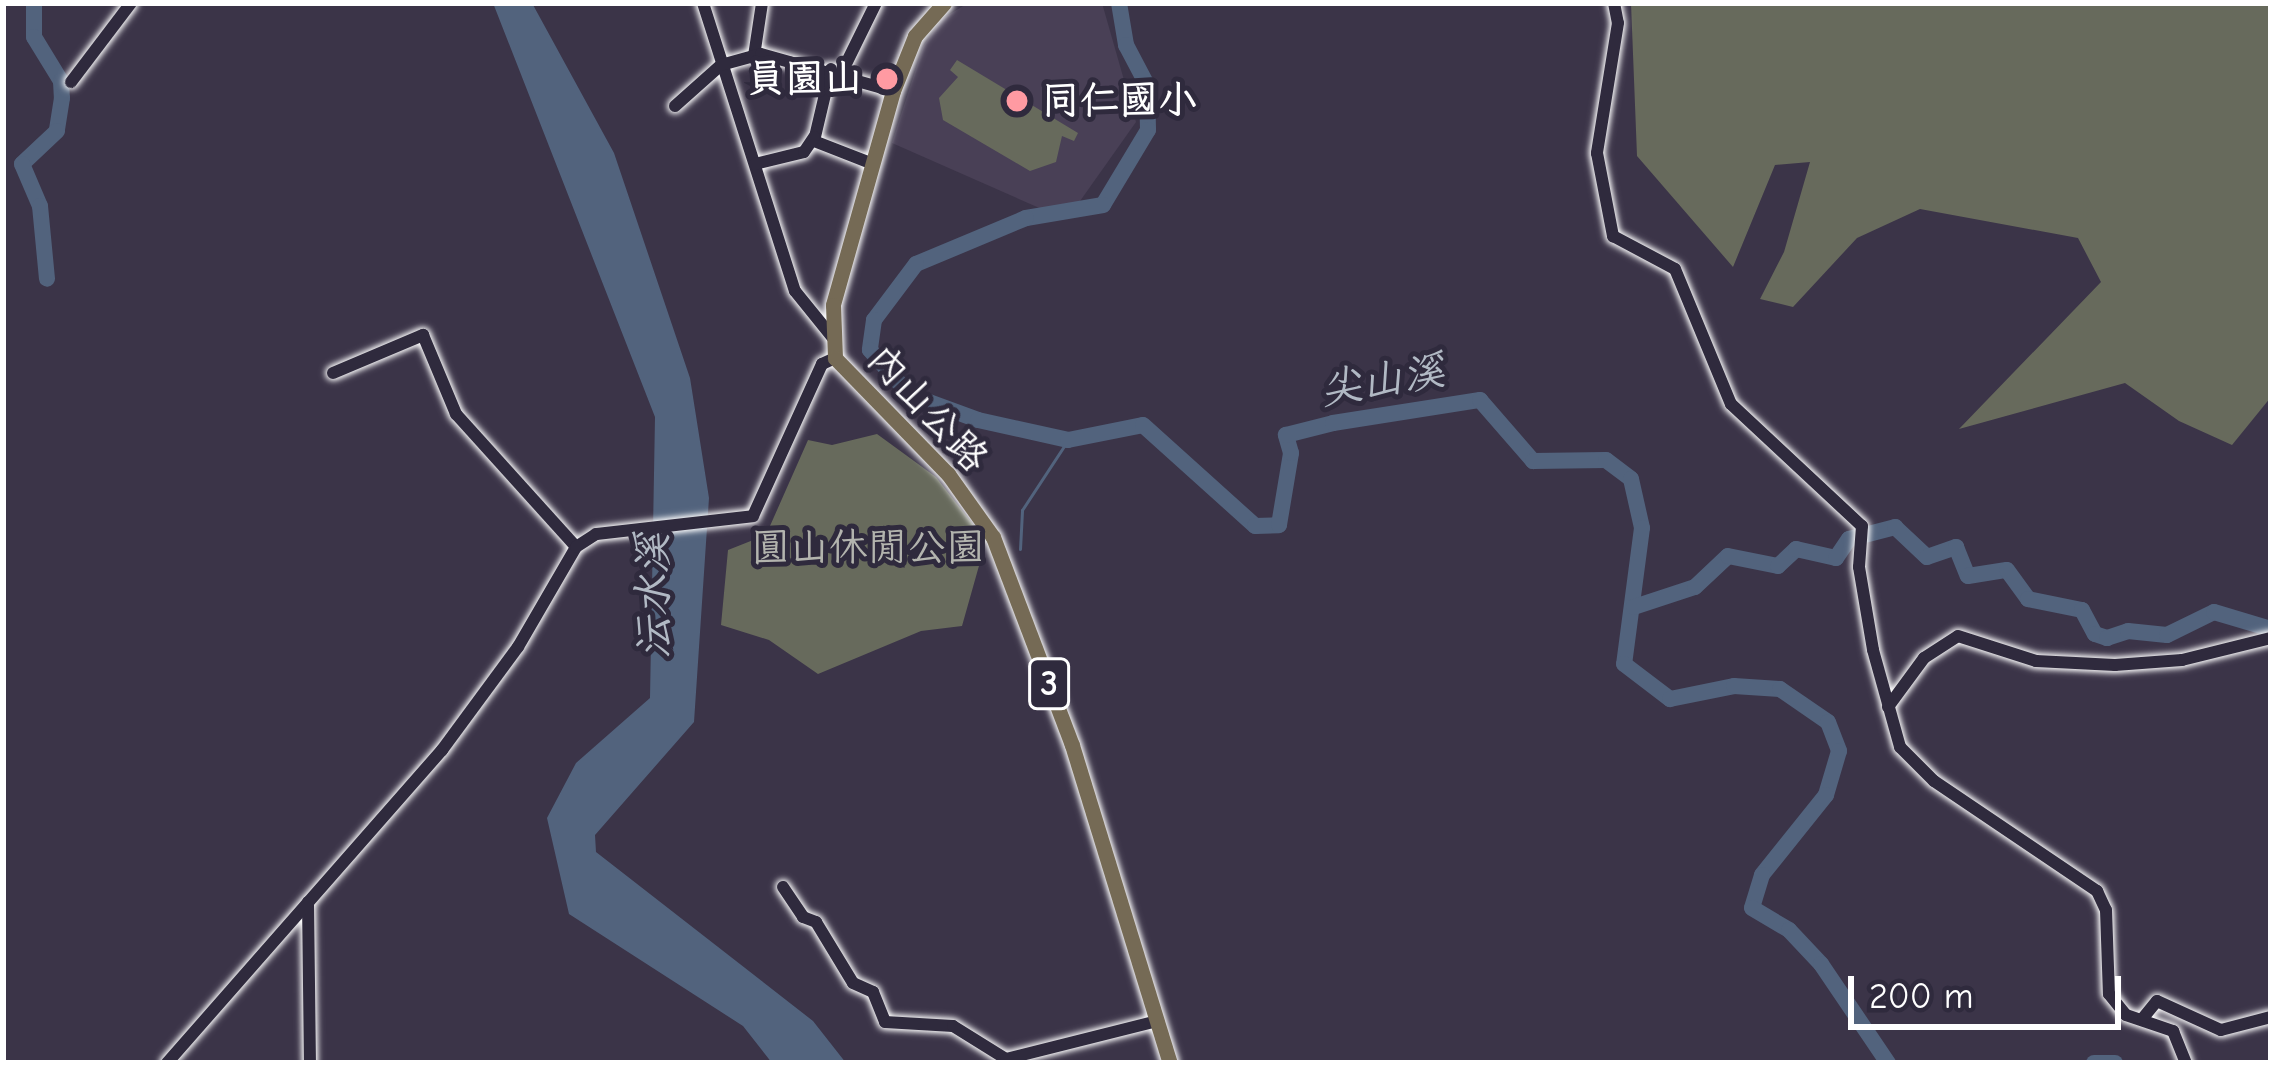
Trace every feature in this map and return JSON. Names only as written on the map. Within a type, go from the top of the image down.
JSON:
[{"type":"main road","name":"內山公路","points":[[944,3],[915,36],[893,91],[832,305],[836,358],[948,474],[993,537],[1072,745],[1170,1063]]},
{"type":"street","points":[[71,82],[131,3]]},
{"type":"street","points":[[703,3],[795,291],[833,338]]},
{"type":"street","points":[[754,56],[762,3]]},
{"type":"street","points":[[754,164],[804,152],[814,137],[836,71],[876,3]]},
{"type":"street","points":[[1614,3],[1618,22],[1597,153],[1613,236],[1675,269],[1731,404],[1863,532],[1859,567],[1900,747],[1934,782],[2097,891],[2106,910],[2109,994],[2126,1015],[2173,1031],[2186,1063]]},
{"type":"street","points":[[675,106],[722,65],[754,56],[836,71],[893,91]]},
{"type":"street","points":[[814,137],[820,148],[873,164]]},
{"type":"street","points":[[333,373],[423,335],[456,414],[576,547]]},
{"type":"street","points":[[166,1063],[442,750],[518,647],[576,547],[596,534],[736,524],[759,507],[822,364],[836,358]]},
{"type":"street","points":[[1888,706],[1924,658],[1958,636],[2036,662],[2115,665],[2182,660],[2271,638]]},
{"type":"street","points":[[782,887],[802,917],[816,922],[853,983],[873,992],[885,1022],[953,1026],[1006,1058],[1157,1021]]},
{"type":"street","points":[[308,902],[310,1063]]},
{"type":"street","points":[[2143,1018],[2157,1001],[2221,1030],[2271,1017]]},
{"type":"shaded area","name":"同仁國小","points":[[968,3],[1102,3],[1136,122],[1073,211],[1044,210],[892,143],[923,47],[942,19]]},
{"type":"green space","points":[[1631,3],[2271,3],[2271,397],[2232,445],[2179,421],[2125,383],[1959,429],[2101,282],[2078,238],[1920,209],[1857,238],[1793,307],[1760,299],[1784,252],[1810,162],[1775,165],[1733,267],[1637,156]]},
{"type":"green space","points":[[957,60],[1078,133],[1074,141],[1062,136],[1056,162],[1030,171],[943,120],[939,98],[958,77],[950,70]]},
{"type":"green space","name":"圓山休閒公園","points":[[877,434],[936,477],[986,541],[962,626],[921,631],[818,674],[769,640],[721,625],[728,550],[766,535],[808,440],[832,445]]},
{"type":"water","name":"沄水溪","points":[[493,3],[532,3],[614,153],[690,378],[709,498],[694,722],[595,835],[596,852],[813,1021],[846,1063],[772,1063],[743,1026],[569,914],[547,818],[576,763],[650,698],[655,417]]},
{"type":"waterway","points":[[34,3],[34,37],[61,81],[62,98],[57,131],[22,164],[40,206],[47,279]]},
{"type":"waterway","name":"尖山溪","points":[[1119,3],[1126,45],[1147,85],[1148,130],[1103,205],[1026,218],[916,264],[874,320],[870,350],[910,395],[978,420],[1068,440],[1143,425],[1255,526],[1279,525],[1291,453],[1286,435],[1333,423],[1480,400],[1533,461],[1606,460],[1631,479],[1642,528],[1624,664],[1670,699],[1734,686],[1780,689],[1828,722],[1839,751],[1826,795],[1762,875],[1752,908],[1789,930],[1821,964],[1888,1063]]},
{"type":"waterway","points":[[1020,549],[1022,510],[1068,440]]},
{"type":"waterway","points":[[1634,607],[1695,587],[1728,556],[1778,566],[1796,549],[1836,558],[1849,539],[1895,527],[1927,557],[1956,547],[1968,576],[2007,570],[2028,599],[2082,610],[2095,634],[2107,638],[2128,631],[2167,635],[2214,612],[2271,629]]},
{"type":"waterway","name":"尖山溪","points":[[2094,1063],[2115,1063]]},
{"type":"place","name":"員園山","points":[[887,79]]},
{"type":"place","name":"同仁國小","points":[[1017,101]]}]
